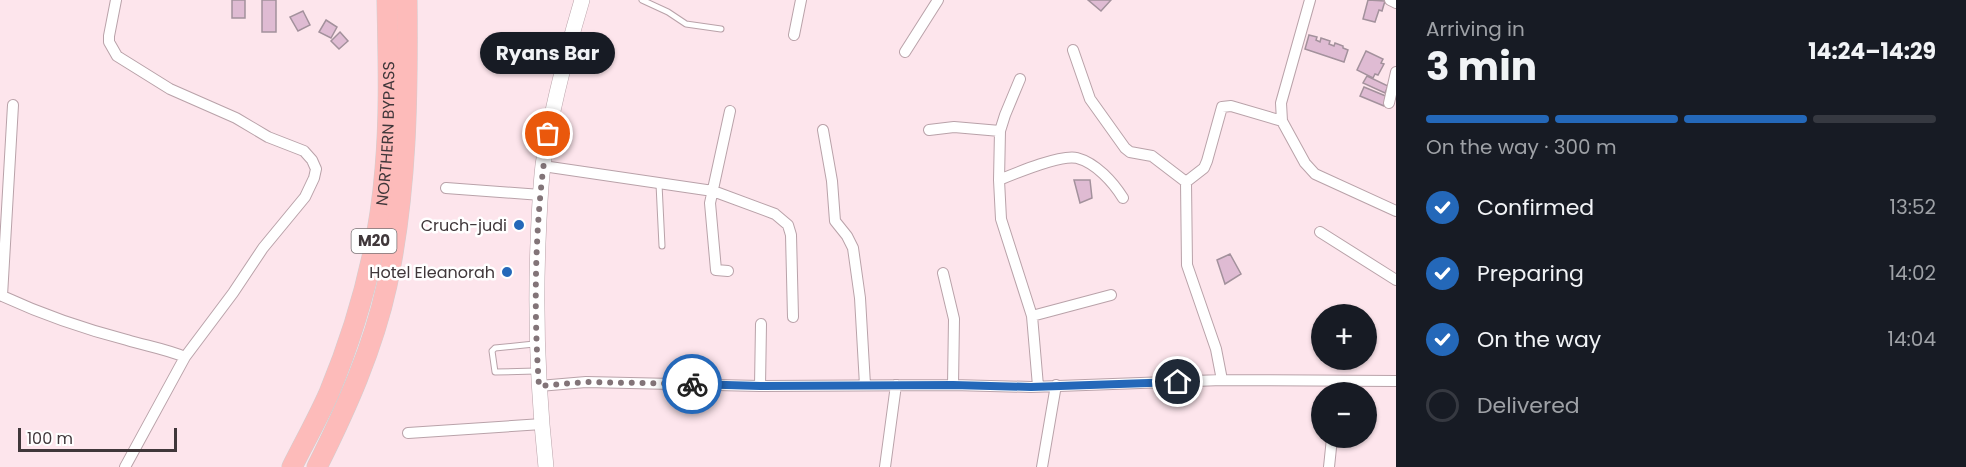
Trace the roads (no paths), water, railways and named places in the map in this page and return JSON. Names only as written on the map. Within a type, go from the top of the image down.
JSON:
[{"type":"highway","name":"NORTHERN BYPASS","points":[[292,467],[336,374],[357,313],[377,229],[386,170],[387,0]]},
{"type":"highway","name":"NORTHERN BYPASS","points":[[317,467],[349,401],[370,345],[387,286],[399,216],[406,147],[407,0]]},
{"type":"main road","points":[[546,467],[537,343],[537,270],[543,166],[564,61],[582,0]]},
{"type":"street","points":[[116,0],[109,42],[117,56],[170,89],[236,118],[268,137],[304,151],[312,159],[316,170],[305,197],[263,249],[185,357],[125,467]]},
{"type":"street","points":[[794,35],[801,0]]},
{"type":"street","points":[[905,52],[938,0]]},
{"type":"street","points":[[1310,0],[1281,103],[1282,121],[1305,163],[1315,174],[1396,211]]},
{"type":"street","points":[[1390,0],[1396,3]]},
{"type":"street","points":[[1072,50],[1090,99],[1125,148],[1130,152],[1152,156],[1186,182]]},
{"type":"street","points":[[1389,103],[1396,72]]},
{"type":"street","points":[[1020,79],[1000,131],[1001,219],[1032,316],[1038,386]]},
{"type":"street","points":[[13,105],[1,296],[52,317],[168,350],[185,357]]},
{"type":"street","points":[[1186,182],[1204,168],[1222,107],[1231,106],[1282,121]]},
{"type":"street","points":[[728,271],[716,270],[710,215],[712,192],[730,111]]},
{"type":"street","points":[[929,130],[954,127],[1000,131]]},
{"type":"street","points":[[823,130],[836,221],[853,248],[860,298],[865,385]]},
{"type":"street","points":[[999,180],[1066,158],[1077,158],[1104,174],[1123,198]]},
{"type":"street","points":[[543,166],[712,192],[775,214],[788,225],[791,236],[794,317]]},
{"type":"street","points":[[1186,182],[1187,264],[1216,349],[1222,380]]},
{"type":"street","points":[[446,188],[541,195]]},
{"type":"street","points":[[1320,232],[1396,280]]},
{"type":"street","points":[[943,273],[954,319],[953,385]]},
{"type":"street","points":[[1032,316],[1111,295]]},
{"type":"street","points":[[760,386],[761,324]]},
{"type":"street","points":[[539,379],[760,386],[1056,386],[1222,380],[1396,381]]},
{"type":"street","points":[[885,467],[896,385]]},
{"type":"street","points":[[1042,467],[1056,386]]},
{"type":"street","points":[[408,433],[542,424]]},
{"type":"street","points":[[1329,467],[1331,448]]},
{"type":"lane","points":[[642,0],[668,12],[686,24],[721,29]]},
{"type":"lane","points":[[659,183],[662,246]]},
{"type":"lane","points":[[537,343],[495,348],[492,351],[495,372],[539,379]]},
{"type":"place","name":"Ryans Bar","points":[[548,134]]},
{"type":"place","name":"Cruch-judi","points":[[519,225]]},
{"type":"place","name":"Hotel Eleanorah","points":[[507,272]]}]
